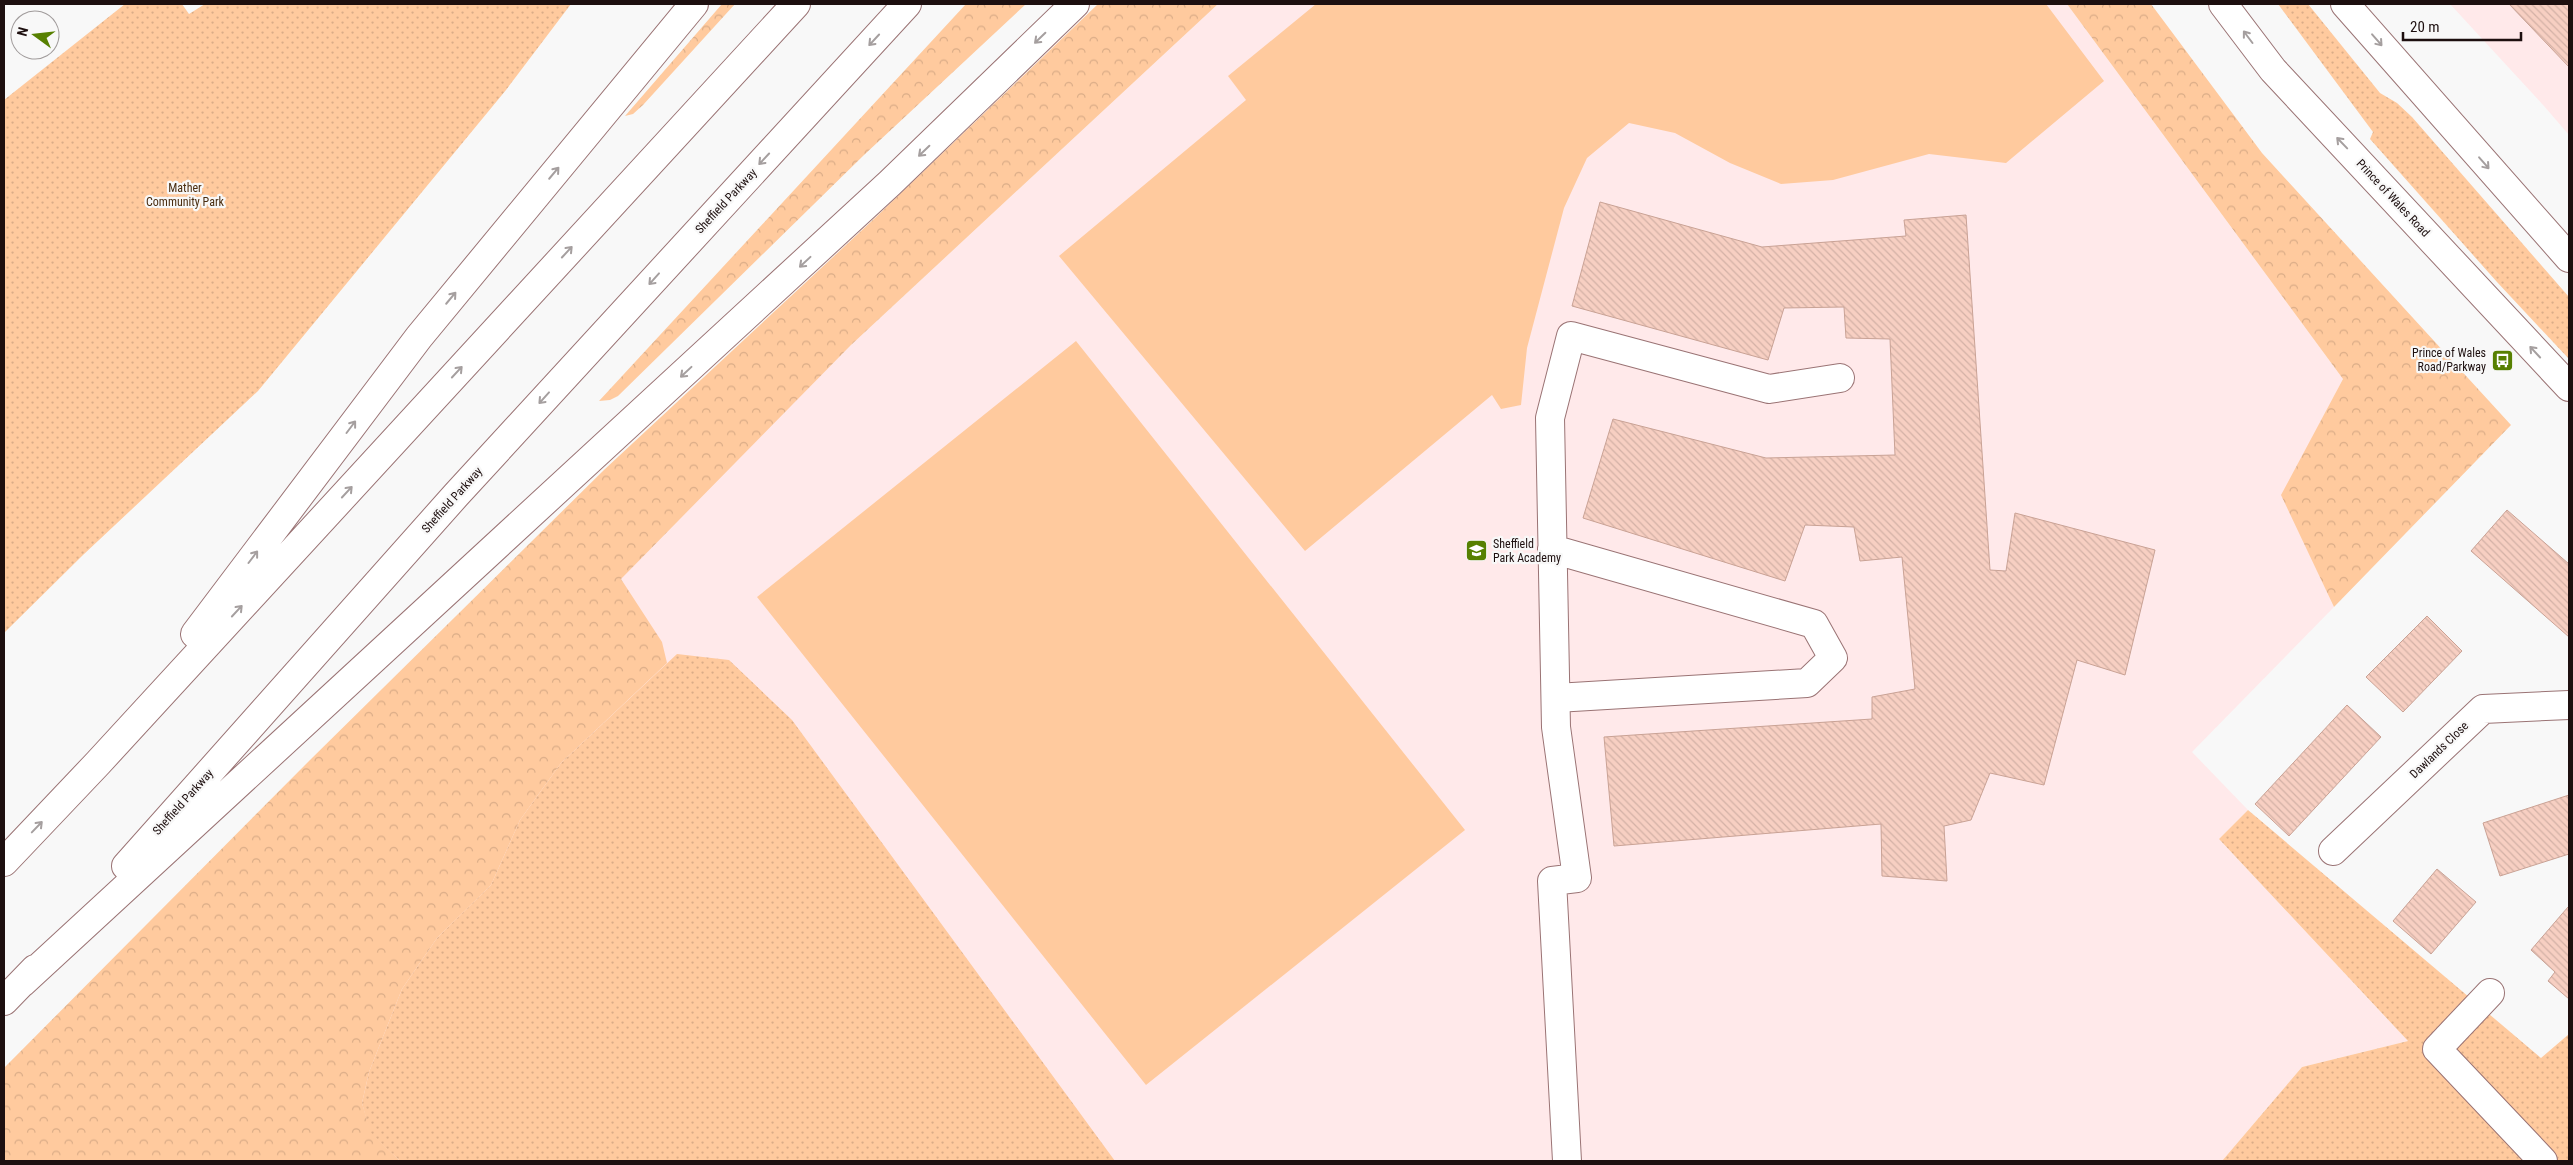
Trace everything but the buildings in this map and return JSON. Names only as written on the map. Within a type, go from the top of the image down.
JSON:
[{"type":"main road","points":[[98,763],[419,337],[694,4]]},
{"type":"main road","points":[[4,862],[98,763],[796,4]]},
{"type":"main road","name":"Sheffield Parkway","points":[[13,992],[456,495],[907,4]]},
{"type":"main road","points":[[13,992],[890,183],[1075,4]]},
{"type":"main road","name":"Prince of Wales Road","points":[[2223,4],[2273,70],[2569,387]]},
{"type":"main road","points":[[2345,4],[2569,258]]},
{"type":"main road","points":[[1567,1161],[1552,881],[1577,878],[1556,727],[1550,418],[1571,336],[1769,389],[1840,378]]},
{"type":"main road","points":[[1552,549],[1814,624],[1833,658],[1807,684],[1556,698]]},
{"type":"main road","name":"Dawlands Close","points":[[2333,851],[2483,709],[2569,704]]},
{"type":"main road","points":[[2490,993],[2437,1049],[2544,1161]]},
{"type":"shaded area","name":"Sheffield Park Academy","points":[[1218,4],[2067,4],[2343,379],[2282,495],[2334,607],[2192,752],[2248,810],[2219,839],[2408,1041],[2302,1067],[2222,1161],[233,1161],[591,607],[851,345]]},
{"type":"shaded area","points":[[2450,4],[2569,4],[2569,135],[2544,106]]},
{"type":"green space","name":"Mather Community Park","points":[[125,4],[182,4],[189,14],[205,4],[571,4],[506,90],[258,391],[83,555],[4,633],[4,100],[54,60],[60,60],[60,56]]},
{"type":"green space","points":[[722,4],[735,4],[643,105],[633,114],[625,116]]},
{"type":"green space","points":[[966,4],[1026,4],[864,155],[618,396],[610,400],[599,401]]},
{"type":"green space","points":[[1098,4],[1218,4],[851,345],[621,579],[662,642],[667,663],[561,763],[520,820],[491,885],[437,938],[402,989],[369,1072],[362,1103],[371,1133],[400,1161],[4,1161],[4,1068],[310,760],[605,469],[875,218]]},
{"type":"green space","points":[[1316,4],[2046,4],[2104,81],[2006,163],[1929,154],[1833,180],[1781,184],[1730,163],[1675,133],[1629,123],[1587,158],[1564,208],[1527,348],[1521,405],[1501,409],[1492,395],[1305,551],[1059,256],[1246,100],[1228,76]]},
{"type":"green space","points":[[2067,4],[2151,4],[2262,153],[2511,425],[2334,607],[2281,495],[2343,379]]},
{"type":"green space","points":[[2278,4],[2308,4],[2380,93],[2397,103],[2412,117],[2569,297],[2569,359],[2497,282],[2370,139],[2373,132]]},
{"type":"green space","points":[[1076,341],[1465,830],[1146,1085],[757,597]]},
{"type":"green space","points":[[677,654],[729,660],[792,720],[1115,1161],[400,1161],[370,1133],[362,1103],[369,1072],[402,989],[437,938],[491,885],[520,820],[561,763]]},
{"type":"green space","points":[[2248,810],[2541,1058],[2569,1034],[2569,1161],[2222,1161],[2302,1067],[2408,1041],[2219,839]]},
{"type":"place","name":"Prince of Wales Road/Parkway","points":[[2502,360]]},
{"type":"place","name":"Sheffield Park Academy","points":[[1477,551]]}]
